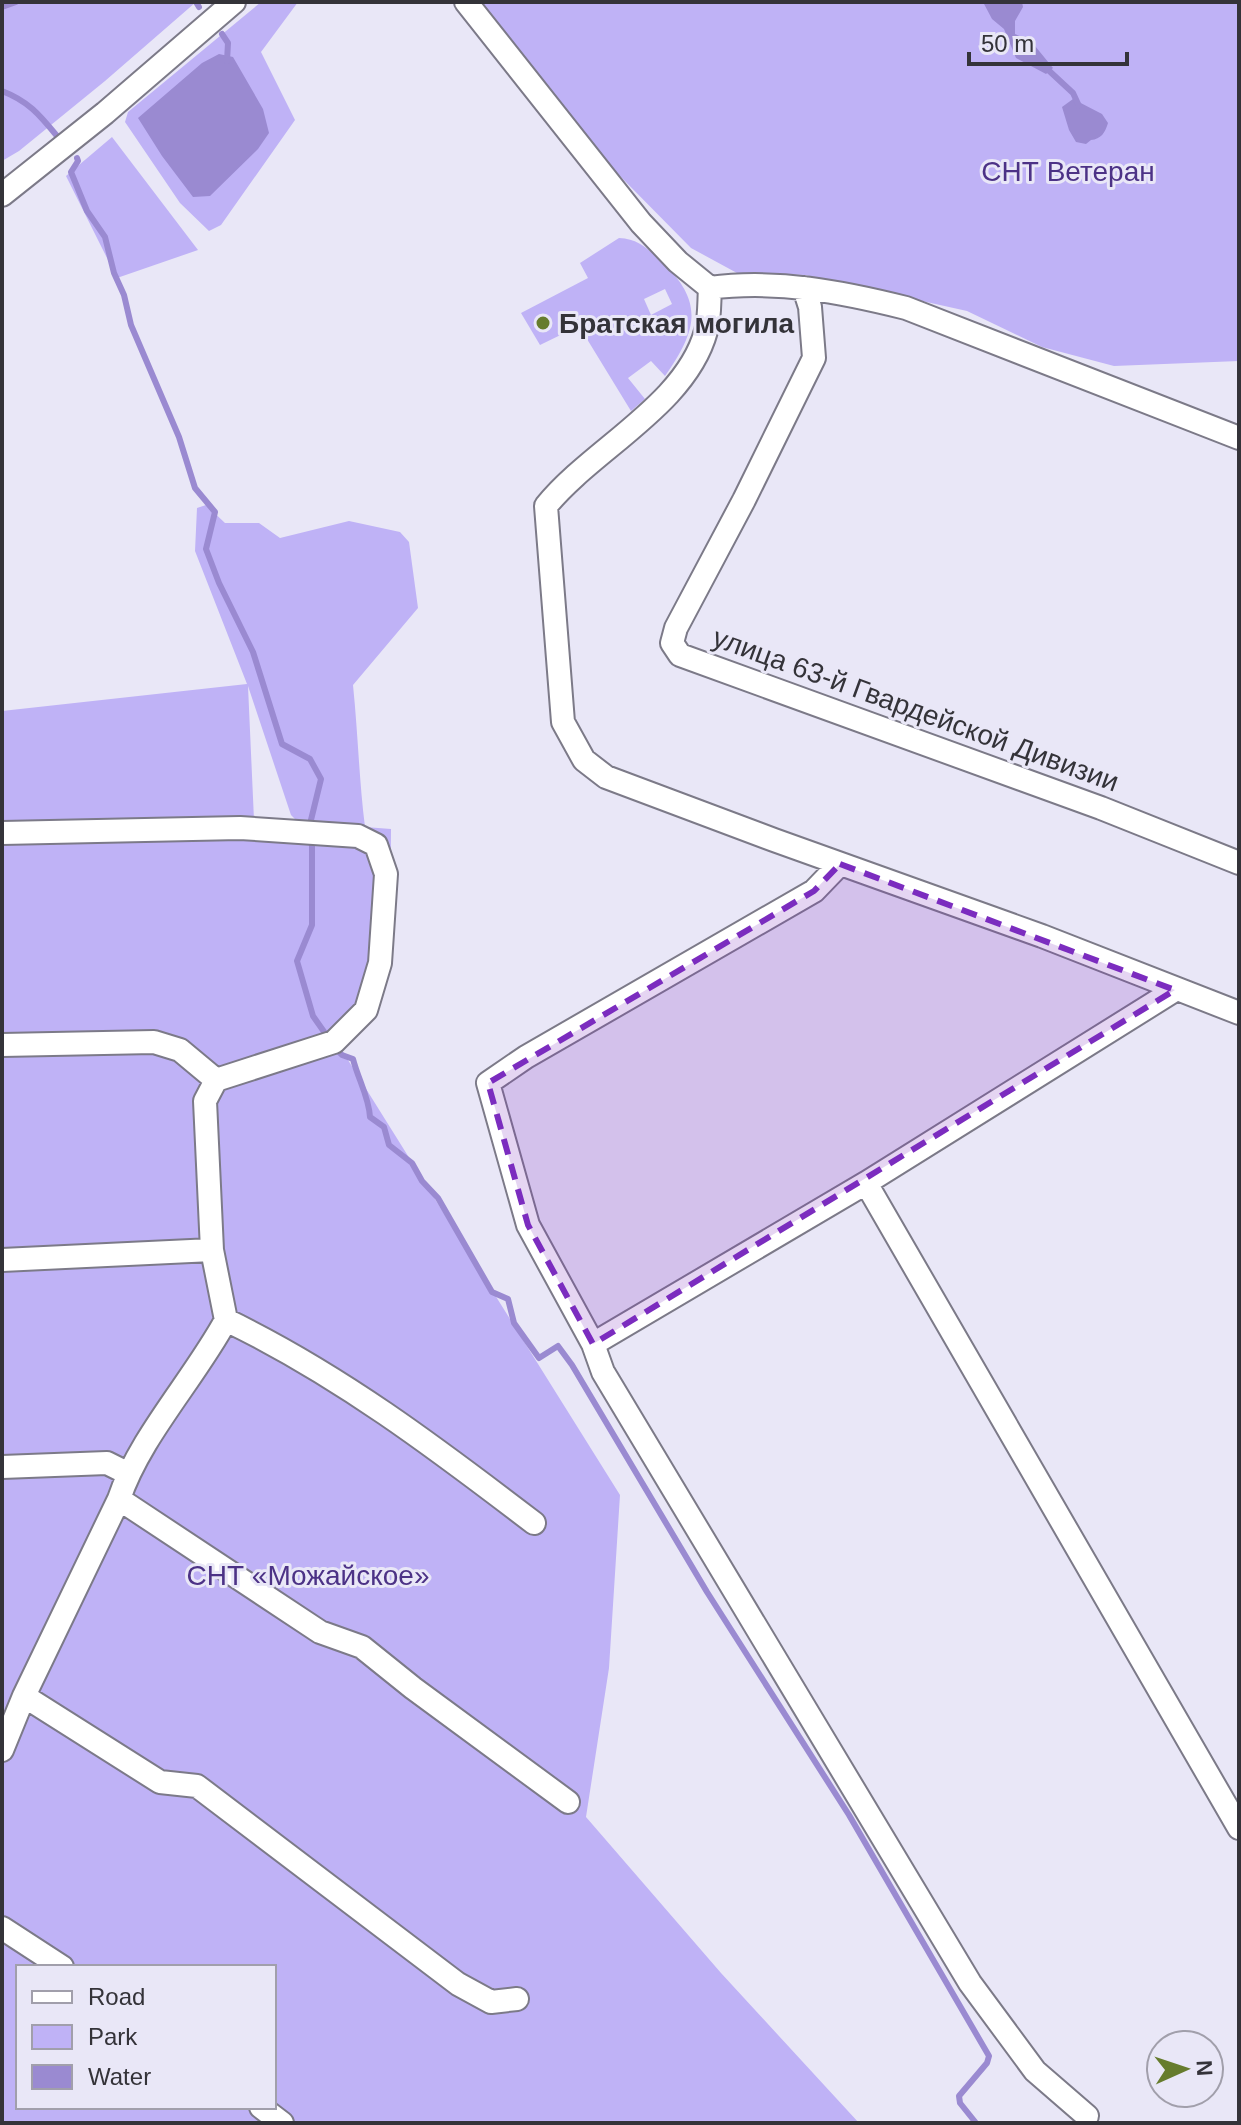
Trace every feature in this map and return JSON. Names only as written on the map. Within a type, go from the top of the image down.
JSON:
[{"type":"street","points":[[2,195],[105,113],[234,2]]},
{"type":"street","points":[[466,2],[641,223],[678,262],[710,288],[736,284],[804,288],[849,294],[906,308],[1239,438]]},
{"type":"street","points":[[710,288],[706,331],[686,375],[614,446],[562,486],[546,506],[563,722],[584,760],[606,777],[1042,936],[1239,1013]]},
{"type":"street","name":"улица 63-й Гвардейской Дивизии","points":[[804,288],[810,307],[814,358],[676,628],[672,643],[680,655],[1087,802],[1239,863]]},
{"type":"street","points":[[2,833],[240,828],[358,836],[376,845],[386,874],[380,963],[366,1010],[334,1042],[216,1080],[205,1101],[212,1250],[226,1320],[211,1348],[127,1473],[119,1499],[24,1696],[2,1750]]},
{"type":"street","points":[[840,864],[814,891],[526,1057],[488,1083],[528,1225],[593,1344],[611,1386],[970,1983],[1035,2071],[1087,2116]]},
{"type":"street","points":[[593,1344],[866,1183],[1175,990]]},
{"type":"street","points":[[2,1045],[154,1042],[180,1050],[216,1080]]},
{"type":"street","points":[[866,1183],[1239,1828]]},
{"type":"street","points":[[2,1260],[212,1250]]},
{"type":"street","points":[[226,1320],[261,1337],[379,1408],[534,1523]]},
{"type":"street","points":[[2,1467],[107,1463],[127,1473]]},
{"type":"street","points":[[119,1499],[320,1632],[362,1647],[568,1802]]},
{"type":"street","points":[[24,1696],[160,1782],[197,1786],[458,1984],[491,2002],[517,1999]]},
{"type":"street","points":[[2,1928],[59,1965]]},
{"type":"street","points":[[264,2109],[282,2123]]},
{"type":"highlighted area","points":[[840,864],[1175,990],[593,1344],[528,1225],[488,1083],[814,891]]},
{"type":"green space","points":[[2,2],[196,2],[105,81],[19,151],[2,161]]},
{"type":"green space","points":[[261,2],[298,2],[261,52],[295,120],[221,225],[209,231],[180,203],[125,122],[128,112]]},
{"type":"green space","name":"СНТ Ветеран","points":[[481,2],[1239,2],[1239,361],[1114,366],[1042,347],[967,311],[805,275],[737,273],[691,248],[615,171]]},
{"type":"green space","points":[[112,137],[198,250],[117,278],[66,176]]},
{"type":"green space","points":[[619,238],[632,240],[651,252],[675,276],[690,303],[692,317],[689,330],[665,376],[651,361],[628,378],[645,399],[631,411],[579,326],[540,345],[521,313],[588,278],[580,263]],"holes":[[[665,289],[672,304],[651,315],[644,299]]]},
{"type":"green space","name":"СНТ «Можайское»","points":[[206,505],[225,523],[259,523],[280,538],[349,521],[400,532],[409,542],[418,608],[353,685],[365,827],[391,829],[390,957],[338,1044],[620,1495],[609,1668],[586,1817],[721,1973],[859,2123],[2,2123],[2,711],[247,684],[195,551],[197,508]],"holes":[[[248,686],[291,815],[298,822],[254,820]]]},
{"type":"water","points":[[983,2],[1022,2],[1023,7],[1015,21],[1015,34],[1031,41],[1053,68],[1046,74],[1016,58],[1004,29],[992,19]]},
{"type":"water","points":[[219,54],[233,57],[263,109],[269,133],[258,149],[210,196],[193,197],[138,118],[202,63]]},
{"type":"water","points":[[1073,99],[1102,114],[1108,123],[1102,135],[1086,144],[1076,142],[1062,107]]},
{"type":"waterway","points":[[2,7],[16,2]]},
{"type":"waterway","points":[[196,2],[199,7]]},
{"type":"waterway","points":[[222,34],[228,43],[227,61]]},
{"type":"waterway","points":[[1045,67],[1073,93],[1079,106]]},
{"type":"waterway","points":[[2,91],[32,109],[57,136]]},
{"type":"waterway","points":[[77,158],[71,172],[87,211],[105,237],[131,325],[179,437],[195,488],[215,512],[206,549],[253,652],[282,744],[310,759],[321,779],[310,824]]},
{"type":"waterway","points":[[312,842],[312,925],[297,961],[313,1016],[327,1036]]},
{"type":"waterway","points":[[336,1049],[353,1059],[370,1117],[384,1127],[389,1145],[412,1163],[422,1181],[438,1198],[492,1292],[508,1299],[514,1323],[539,1358],[558,1346],[572,1365],[707,1592],[849,1815],[989,2056],[987,2063],[959,2096],[960,2103],[976,2123]]},
{"type":"place","name":"Братская могила","points":[[543,323]]}]
